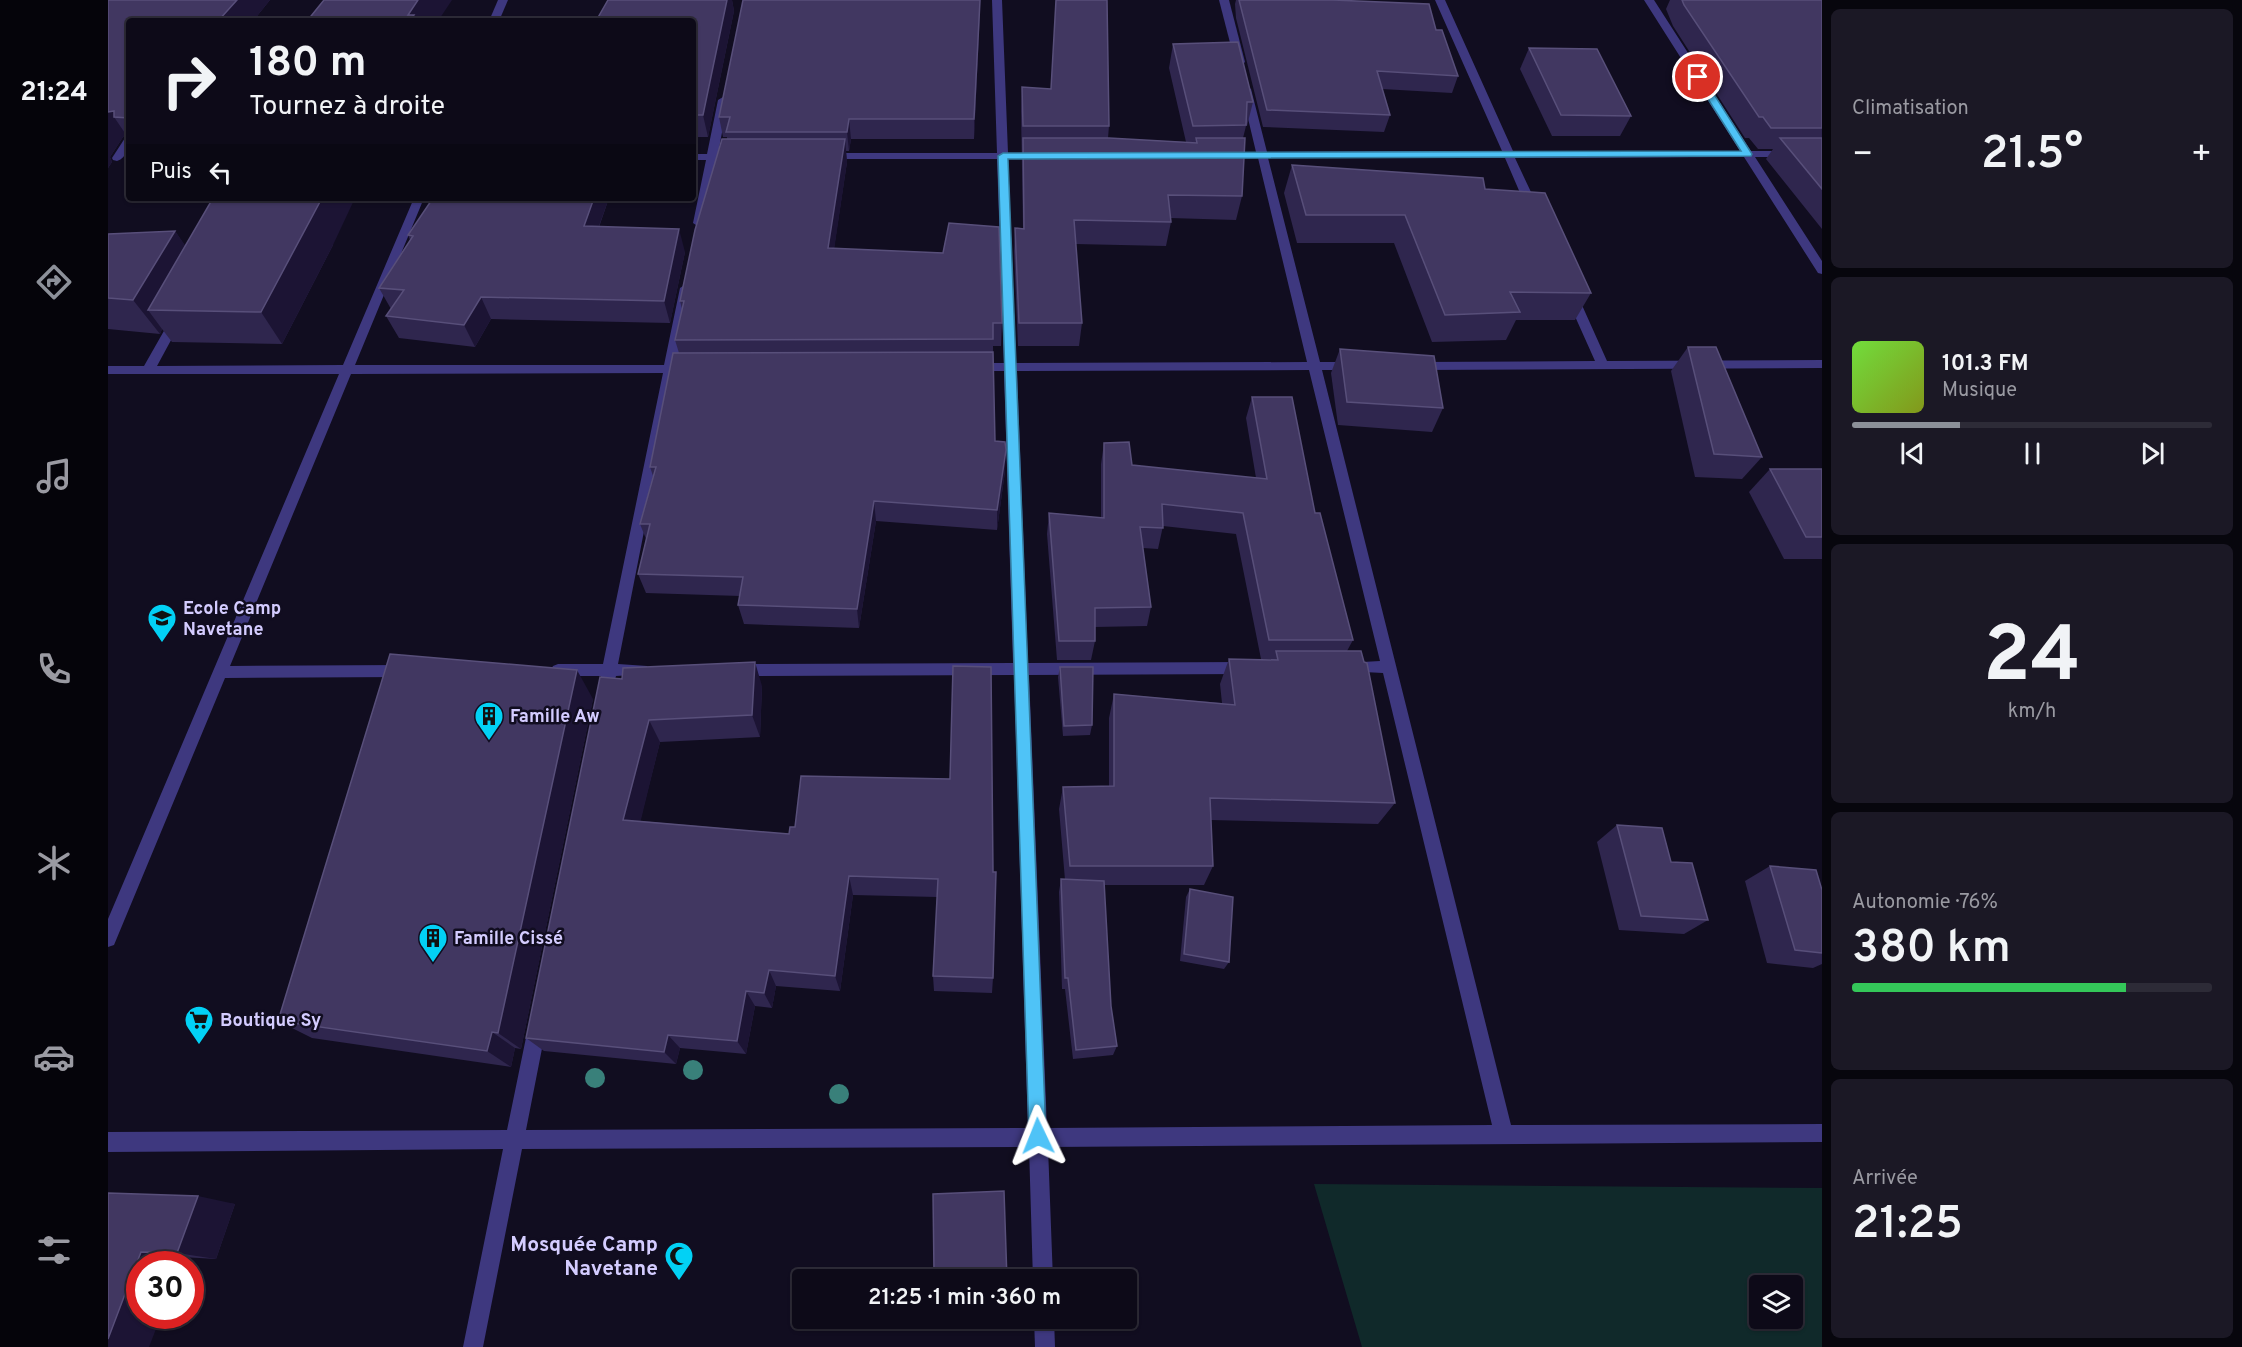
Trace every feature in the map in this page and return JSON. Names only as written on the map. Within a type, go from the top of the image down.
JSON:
[{"type":"street","points":[[495,18],[502,0]]},
{"type":"street","points":[[997,0],[1043,1269]]},
{"type":"street","points":[[1224,0],[1504,1134]]},
{"type":"street","points":[[1440,0],[1537,218]]},
{"type":"street","points":[[1649,0],[1822,270]]},
{"type":"street","points":[[696,235],[725,90]]},
{"type":"street","points":[[112,158],[126,143]]},
{"type":"street","points":[[1216,155],[1822,154]]},
{"type":"street","points":[[817,156],[1050,156]]},
{"type":"street","points":[[696,157],[735,157]]},
{"type":"street","points":[[108,939],[418,201]]},
{"type":"street","points":[[600,717],[690,268]]},
{"type":"street","points":[[1565,281],[1603,365]]},
{"type":"street","points":[[148,370],[182,309]]},
{"type":"street","points":[[1407,366],[1822,364]]},
{"type":"street","points":[[963,368],[1372,366]]},
{"type":"street","points":[[108,370],[705,368]]},
{"type":"street","points":[[1329,667],[1389,667]]},
{"type":"street","points":[[727,670],[1258,668]]},
{"type":"street","points":[[539,670],[657,670]]},
{"type":"street","points":[[220,672],[421,671]]},
{"type":"street","points":[[473,1347],[541,1010]]},
{"type":"street","points":[[108,1142],[1822,1133]]},
{"type":"street","points":[[1044,1329],[1045,1347]]},
{"type":"green space","points":[[1314,1184],[1822,1188],[1822,1347],[1362,1347]]},
{"type":"building","points":[[108,0],[237,0],[221,18],[126,18],[126,118],[114,117],[114,111],[108,112]]},
{"type":"building","points":[[324,0],[418,0],[408,15],[414,15],[412,18],[309,18]]},
{"type":"building","points":[[608,0],[727,0],[703,115],[696,115],[696,18],[598,18]]},
{"type":"building","points":[[743,0],[980,0],[974,119],[849,119],[847,132],[726,132],[730,117],[719,117]]},
{"type":"building","points":[[1056,0],[1107,0],[1109,126],[1023,126],[1022,87],[1051,89]]},
{"type":"building","points":[[1239,0],[1333,0],[1429,4],[1436,30],[1442,30],[1458,76],[1377,71],[1390,115],[1267,110]]},
{"type":"building","points":[[1682,0],[1822,0],[1822,128],[1771,128],[1763,117],[1759,117]]},
{"type":"building","points":[[1238,42],[1253,102],[1247,102],[1246,125],[1193,126],[1173,44]]},
{"type":"building","points":[[1529,48],[1597,49],[1631,116],[1561,115]]},
{"type":"building","points":[[1023,138],[1109,138],[1197,143],[1196,138],[1245,138],[1242,196],[1168,195],[1171,222],[1074,220],[1082,323],[1019,323],[1015,228],[1024,229]]},
{"type":"building","points":[[1780,138],[1822,138],[1822,189]]},
{"type":"building","points":[[722,139],[845,139],[828,248],[943,253],[949,223],[999,227],[1002,323],[993,323],[993,339],[675,340],[684,301],[680,301],[695,230]]},
{"type":"building","points":[[1292,165],[1483,178],[1485,189],[1545,193],[1591,293],[1510,292],[1520,312],[1445,315],[1405,215],[1306,215]]},
{"type":"building","points":[[211,201],[320,201],[261,312],[148,310]]},
{"type":"building","points":[[431,201],[593,201],[584,226],[679,229],[664,301],[481,297],[464,325],[386,316],[404,290],[379,288],[413,236],[408,235]]},
{"type":"building","points":[[175,231],[133,300],[108,298],[108,234]]},
{"type":"building","points":[[1688,347],[1716,347],[1762,457],[1714,454]]},
{"type":"building","points":[[1340,349],[1434,356],[1443,408],[1347,402]]},
{"type":"building","points":[[993,352],[995,441],[1005,442],[1006,450],[997,510],[874,501],[857,609],[738,605],[743,577],[638,574],[650,524],[640,524],[656,467],[650,467],[673,353]]},
{"type":"building","points":[[1252,397],[1292,397],[1315,513],[1320,513],[1353,640],[1269,640],[1243,513],[1162,504],[1163,528],[1140,527],[1151,607],[1095,608],[1095,641],[1059,641],[1049,513],[1104,518],[1104,443],[1129,442],[1132,465],[1267,479]]},
{"type":"building","points":[[1770,469],[1822,469],[1822,537],[1806,537]]},
{"type":"building","points":[[1276,651],[1361,651],[1364,662],[1367,663],[1395,803],[1210,798],[1213,866],[1070,866],[1063,787],[1114,786],[1114,694],[1235,705],[1229,659],[1278,660]]},
{"type":"building","points":[[390,654],[577,670],[498,1033],[492,1032],[487,1051],[278,1021]]},
{"type":"building","points":[[755,662],[752,715],[649,720],[623,820],[789,834],[790,827],[795,827],[801,776],[950,779],[953,666],[991,667],[993,872],[996,872],[993,978],[933,976],[938,879],[849,876],[835,976],[769,970],[764,993],[746,991],[737,1041],[668,1035],[664,1052],[526,1038],[600,677],[622,679],[623,668]]},
{"type":"building","points":[[1060,667],[1093,667],[1092,725],[1064,726]]},
{"type":"building","points":[[1617,825],[1662,828],[1671,862],[1692,863],[1708,920],[1641,916]]},
{"type":"building","points":[[1770,866],[1816,870],[1822,890],[1822,953],[1795,950]]},
{"type":"building","points":[[1061,879],[1104,881],[1111,1006],[1117,1046],[1076,1050],[1068,978],[1065,978]]},
{"type":"building","points":[[1190,889],[1233,897],[1229,962],[1184,954]]},
{"type":"building","points":[[1004,1191],[1007,1269],[934,1269],[933,1194]]},
{"type":"building","points":[[108,1193],[198,1196],[178,1251],[126,1251],[126,1292],[108,1339]]},
{"type":"place","name":"Ecole Camp Navetane","points":[[162,644]]},
{"type":"place","name":"Famille Aw","points":[[489,742]]},
{"type":"place","name":"Famille Cissé","points":[[433,964]]},
{"type":"place","name":"Boutique Sy","points":[[199,1046]]},
{"type":"place","name":"Mosquée Camp Navetane","points":[[679,1282]]},
{"type":"route","points":[[1038,1136],[1003,156],[1748,154],[1698,77]]}]
